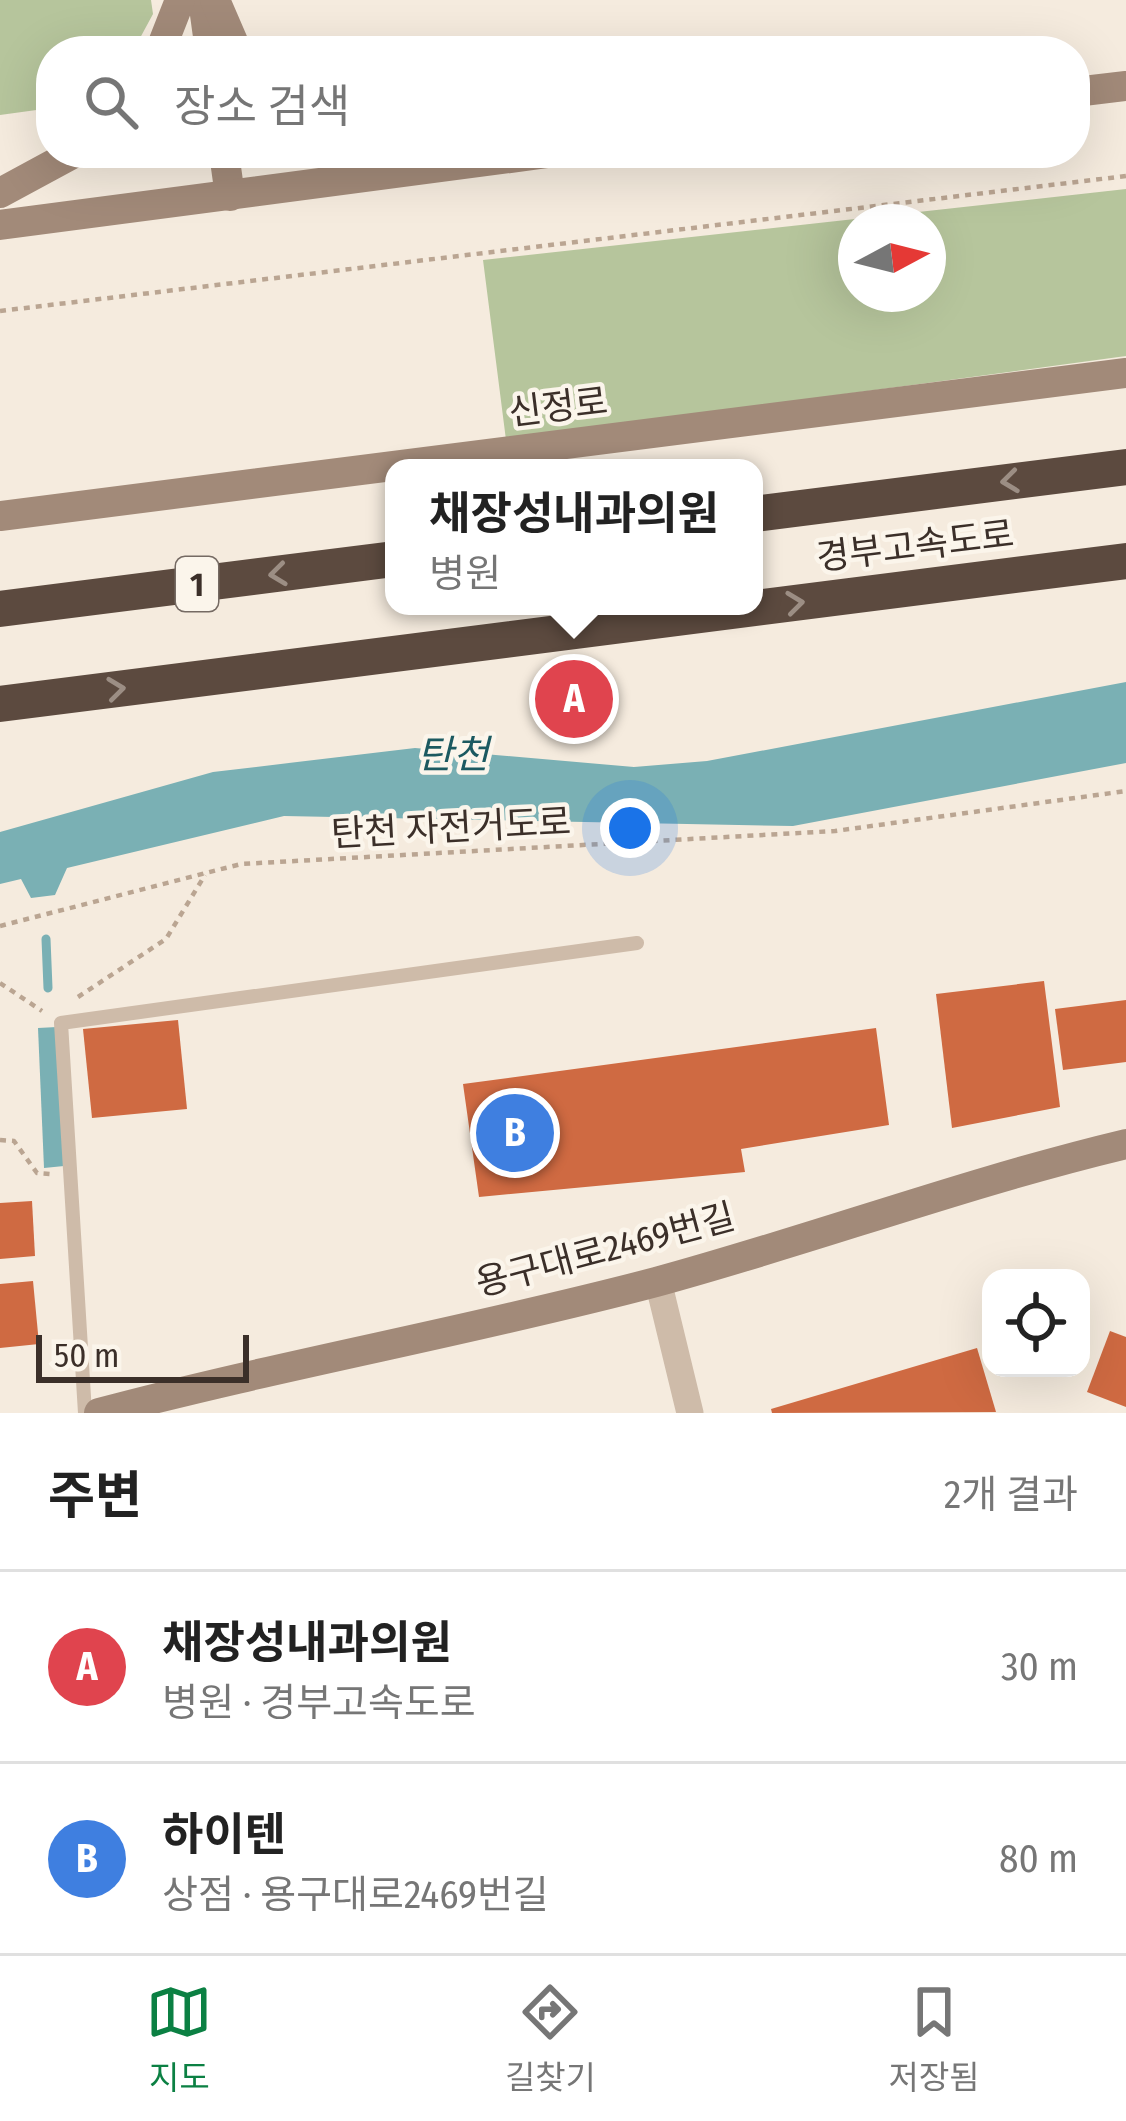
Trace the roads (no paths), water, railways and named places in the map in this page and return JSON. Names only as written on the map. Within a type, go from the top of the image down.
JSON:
[{"type":"highway","name":"경부고속도로","points":[[763,513],[1126,467]]},
{"type":"highway","name":"1","points":[[0,609],[385,560]]},
{"type":"highway","name":"경부고속도로","points":[[763,607],[1126,561]]},
{"type":"highway","name":"경부고속도로","points":[[0,704],[701,615]]},
{"type":"street","points":[[166,36],[180,0]]},
{"type":"street","points":[[202,0],[208,36]]},
{"type":"street","points":[[215,0],[231,36]]},
{"type":"street","points":[[1090,90],[1126,86]]},
{"type":"street","points":[[0,194],[47,168]]},
{"type":"street","points":[[226,168],[230,196]]},
{"type":"street","points":[[0,225],[407,168]]},
{"type":"street","name":"신정로","points":[[449,459],[1126,373]]},
{"type":"street","name":"신정로","points":[[0,516],[385,467]]},
{"type":"street","name":"용구대로2469번길","points":[[99,1413],[241,1375],[658,1281],[884,1210],[1126,1144]]},
{"type":"street","points":[[658,1281],[690,1413]]},
{"type":"lane","points":[[85,1413],[61,1023],[637,943]]},
{"type":"water","name":"탄천","points":[[1126,682],[1126,763],[793,826],[284,816],[67,868],[55,895],[31,898],[21,879],[0,884],[0,832],[213,772],[415,748],[634,767],[707,761]]},
{"type":"water","points":[[57,1027],[64,1166],[44,1168],[38,1028]]},
{"type":"waterway","points":[[46,939],[48,988]]},
{"type":"place","name":"채장성내과의원","points":[[574,699]]},
{"type":"place","name":"하이텐","points":[[515,1133]]}]
